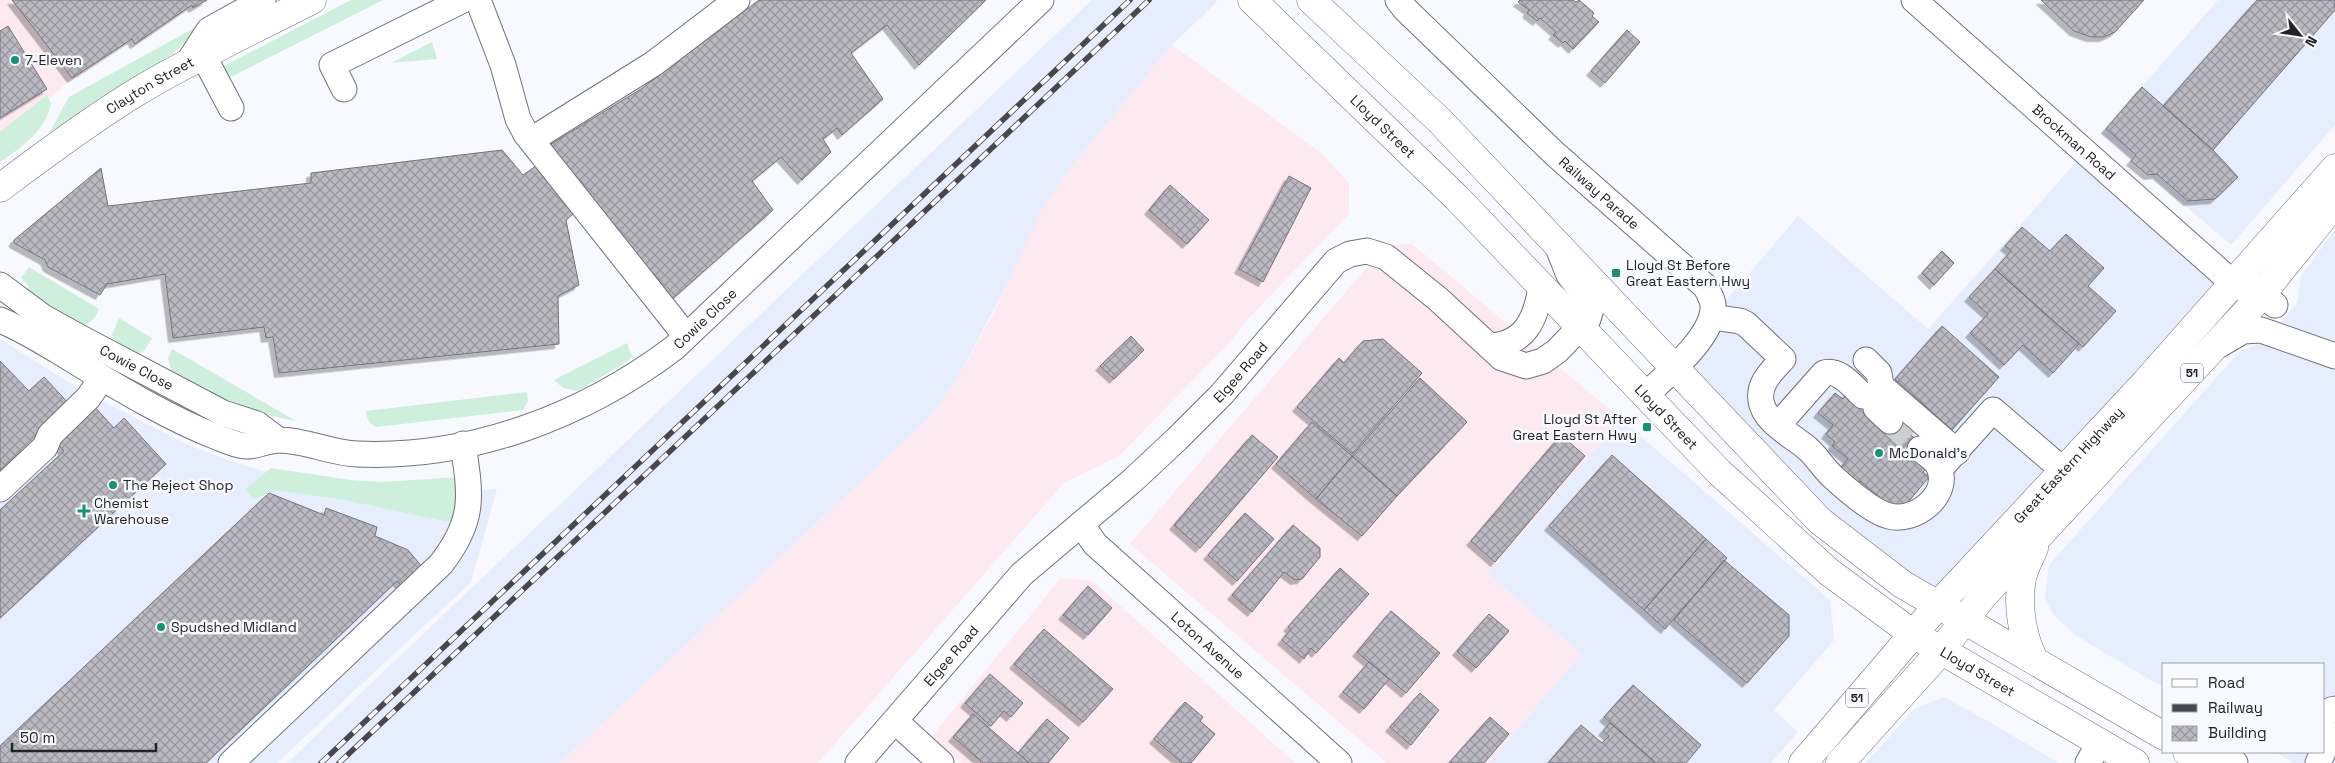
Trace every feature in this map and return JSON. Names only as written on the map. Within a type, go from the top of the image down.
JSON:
[{"type":"main road","name":"Clayton Street","points":[[0,188],[34,162],[131,96],[195,59],[312,0]]},
{"type":"main road","name":"Lloyd Street","points":[[1252,0],[1457,198],[1719,472],[1829,572],[1913,634],[2094,753],[2135,763]]},
{"type":"main road","points":[[1311,0],[1440,121],[1820,521],[1902,584],[2161,732]]},
{"type":"main road","name":"Great Eastern Highway","points":[[1803,763],[1939,604],[2064,472],[2234,284],[2335,168]]},
{"type":"main road","name":"Great Eastern Highway","points":[[1840,763],[1941,651],[1983,596],[2214,348],[2269,300],[2288,260],[2335,203]]},
{"type":"main road","points":[[2034,660],[2024,634],[2020,598],[2022,577],[2039,536]]},
{"type":"main road","points":[[2189,753],[2204,763]]},
{"type":"street","points":[[231,108],[195,59],[209,30],[263,0]]},
{"type":"street","points":[[344,89],[332,65],[462,0]]},
{"type":"street","points":[[478,0],[504,65],[518,119],[526,134],[686,336]]},
{"type":"street","points":[[526,134],[536,137],[653,64],[737,0]]},
{"type":"street","name":"Cowie Close","points":[[0,320],[18,328],[102,378],[216,436],[246,446],[278,440],[356,454],[423,450],[463,444],[526,429],[589,401],[642,372],[686,336],[1041,0]]},
{"type":"street","name":"Railway Parade","points":[[1398,0],[1405,10],[1555,154],[1706,288],[1714,308],[1712,317]]},
{"type":"street","name":"Brockman Road","points":[[1914,0],[2234,284]]},
{"type":"street","name":"Elgee Road","points":[[858,763],[1022,574],[1184,433],[1222,394],[1336,261],[1350,254],[1367,251],[1386,256],[1438,299],[1502,358],[1526,366],[1543,361],[1557,351],[1588,319],[1591,308],[1588,300],[1569,274],[1554,240]]},
{"type":"street","name":"Cowie Close","points":[[0,285],[43,317],[223,413],[257,424],[278,440]]},
{"type":"street","points":[[1489,346],[1504,346],[1520,336],[1532,319],[1541,287]]},
{"type":"street","points":[[2172,353],[2200,338],[2247,288],[2253,287],[2333,355]]},
{"type":"street","points":[[1645,396],[1702,337],[1712,317],[1740,321],[1746,324],[1783,359],[1765,378],[1760,392],[1765,412],[1809,450],[1832,477],[1878,512],[1888,516],[1904,517],[1913,515],[1928,504],[1938,490],[1948,461],[1994,410],[2064,472]]},
{"type":"street","points":[[2214,348],[2243,331],[2261,330],[2333,355]]},
{"type":"street","points":[[1866,360],[1879,373],[1881,386],[1948,461]]},
{"type":"street","points":[[1783,429],[1840,375],[1876,408]]},
{"type":"street","points":[[0,489],[45,447],[50,435],[88,398],[102,378]]},
{"type":"street","points":[[231,763],[441,564],[450,552],[459,538],[469,506],[470,488],[463,444]]},
{"type":"street","points":[[1920,448],[1938,464],[1948,461]]},
{"type":"street","name":"Loton Avenue","points":[[1081,524],[1095,544],[1339,763]]},
{"type":"street","points":[[2326,738],[2330,710],[2335,709]]},
{"type":"street","points":[[895,721],[941,763]]},
{"type":"street","points":[[2220,753],[2235,763]]},
{"type":"shaded area","points":[[0,0],[203,0],[132,39],[78,78],[72,78],[0,143]]},
{"type":"shaded area","points":[[1092,0],[1215,0],[1217,2],[1172,45],[1062,178],[958,378],[927,420],[560,763],[287,763]]},
{"type":"shaded area","points":[[2218,0],[2335,0],[2335,125],[2231,245],[2101,133]]},
{"type":"shaded area","points":[[1172,45],[1320,152],[1349,183],[1349,214],[1245,322],[1230,342],[1119,456],[1064,483],[818,763],[560,763],[927,420],[958,378],[992,316],[1042,209],[1062,178]]},
{"type":"shaded area","points":[[2085,152],[2234,284],[1939,604],[1916,592],[1674,366],[1712,317],[1798,216],[1928,329]]},
{"type":"shaded area","points":[[2335,230],[2335,763],[2294,763],[2277,753],[2325,753],[2325,663],[2162,663],[2162,687],[2075,635],[2052,613],[2045,597],[2049,565],[2240,351],[2264,342],[2297,303],[2301,276]]},
{"type":"shaded area","points":[[1412,244],[1621,419],[1488,574],[1581,654],[1489,763],[1387,763],[1130,544],[1386,245]]},
{"type":"shaded area","points":[[0,339],[78,388],[188,445],[236,463],[295,480],[446,493],[497,489],[471,582],[277,763],[0,763]]},
{"type":"shaded area","points":[[1621,419],[1830,600],[1834,640],[1774,710],[1798,732],[1771,763],[1489,763],[1581,654],[1488,574]]},
{"type":"shaded area","points":[[1061,578],[1093,581],[1295,763],[961,763],[931,737]]},
{"type":"shaded area","points":[[1944,697],[2059,763],[1866,763],[1914,709]]},
{"type":"green space","points":[[245,0],[190,37],[173,54],[49,133],[69,97]]},
{"type":"green space","points":[[351,0],[383,0],[229,78],[224,66]]},
{"type":"green space","points":[[432,42],[437,59],[391,63]]},
{"type":"green space","points":[[47,95],[51,103],[44,122],[32,137],[0,162],[0,132]]},
{"type":"green space","points":[[29,267],[99,309],[94,318],[81,327],[25,294],[29,286],[21,278]]},
{"type":"green space","points":[[119,318],[152,338],[145,350],[139,354],[117,344],[112,335]]},
{"type":"green space","points":[[627,343],[632,356],[629,360],[578,391],[563,388],[554,380]]},
{"type":"green space","points":[[172,349],[296,421],[247,408],[217,396],[172,373],[168,358]]},
{"type":"green space","points":[[527,392],[528,401],[523,410],[376,427],[369,420],[366,411]]},
{"type":"green space","points":[[271,468],[350,480],[382,482],[461,477],[459,524],[345,500],[275,490],[254,499],[245,490]]},
{"type":"building","points":[[12,0],[207,0],[193,8],[192,5],[135,44],[132,39],[72,78]]},
{"type":"building","points":[[759,0],[986,0],[919,65],[887,25],[851,53],[883,99],[842,135],[837,128],[823,139],[831,152],[802,180],[781,157],[752,181],[773,210],[669,302],[538,152],[641,89]]},
{"type":"building","points":[[1520,0],[1573,0],[1576,2],[1579,0],[1594,13],[1592,16],[1599,22],[1573,49],[1565,41],[1563,43],[1553,35],[1556,32],[1540,18],[1537,21],[1527,13],[1529,10],[1518,2]]},
{"type":"building","points":[[2041,0],[2144,0],[2115,32],[2104,37],[2091,37],[2074,31]]},
{"type":"building","points":[[2257,0],[2335,0],[2335,10],[2213,150],[2163,106]]},
{"type":"building","name":"7-Eleven","points":[[8,26],[47,89],[0,118],[0,31]]},
{"type":"building","points":[[1627,30],[1640,42],[1605,83],[1591,71]]},
{"type":"building","points":[[2142,87],[2213,150],[2238,177],[2215,199],[2188,201],[2157,174],[2148,175],[2131,161],[2136,155],[2106,129]]},
{"type":"building","points":[[502,150],[523,175],[536,166],[573,214],[566,220],[579,285],[558,296],[559,344],[279,373],[273,337],[266,338],[264,327],[173,338],[165,274],[107,284],[100,295],[48,267],[45,260],[14,243],[14,240],[101,168],[108,206],[311,183],[311,173]]},
{"type":"building","points":[[1289,176],[1311,188],[1263,282],[1239,269]]},
{"type":"building","points":[[1170,185],[1209,220],[1187,244],[1149,210]]},
{"type":"building","points":[[2022,227],[2050,251],[2066,234],[2104,268],[2088,286],[2116,311],[2083,347],[1995,269],[2011,251],[2005,246]]},
{"type":"building","points":[[1942,251],[1954,263],[1934,285],[1922,273]]},
{"type":"building","points":[[1995,269],[2079,344],[2053,373],[2023,345],[2004,365],[1970,333],[1988,314],[1969,297]]},
{"type":"building","points":[[1942,326],[1999,377],[1952,430],[1895,379]]},
{"type":"building","points":[[1131,336],[1144,350],[1114,379],[1100,366]]},
{"type":"building","points":[[1383,339],[1422,373],[1352,454],[1297,407],[1339,358],[1344,363],[1363,341]]},
{"type":"building","points":[[0,361],[29,391],[44,377],[72,407],[0,477]]},
{"type":"building","points":[[1420,378],[1467,422],[1397,496],[1352,456]]},
{"type":"building","name":"McDonald's","points":[[1848,392],[1878,405],[1868,418],[1882,430],[1891,419],[1923,445],[1927,468],[1923,472],[1929,477],[1899,513],[1860,481],[1857,485],[1835,474],[1848,459],[1832,446],[1835,442],[1826,434],[1833,425],[1818,413],[1835,393],[1843,399]]},
{"type":"building","points":[[92,404],[114,428],[124,418],[166,464],[0,618],[0,510],[64,451],[54,440]]},
{"type":"building","points":[[1312,422],[1352,456],[1316,499],[1276,464]]},
{"type":"building","points":[[1252,435],[1278,457],[1200,548],[1174,525]]},
{"type":"building","points":[[1561,435],[1585,456],[1495,562],[1471,541]]},
{"type":"building","points":[[1612,455],[1706,539],[1644,610],[1549,526]]},
{"type":"building","points":[[1352,456],[1397,496],[1362,536],[1316,499]]},
{"type":"building","points":[[269,493],[324,515],[326,508],[377,527],[375,536],[408,550],[424,569],[404,588],[397,581],[206,763],[0,763],[0,746]]},
{"type":"building","points":[[1245,513],[1274,539],[1237,581],[1208,555]]},
{"type":"building","points":[[1293,525],[1320,548],[1320,557],[1302,579],[1295,580],[1284,572],[1252,612],[1232,595]]},
{"type":"building","points":[[1706,539],[1727,558],[1665,629],[1644,610]]},
{"type":"building","points":[[1724,560],[1789,615],[1789,636],[1747,683],[1674,620]]},
{"type":"building","points":[[1340,568],[1369,594],[1316,653],[1311,648],[1304,659],[1282,640],[1291,629],[1288,627]]},
{"type":"building","points":[[1088,586],[1112,608],[1088,635],[1063,615]]},
{"type":"building","points":[[1391,611],[1440,653],[1406,693],[1357,652]]},
{"type":"building","points":[[1489,614],[1509,631],[1476,668],[1457,651]]},
{"type":"building","points":[[1044,629],[1113,689],[1083,722],[1014,664]]},
{"type":"building","points":[[1369,662],[1389,679],[1364,709],[1343,692]]},
{"type":"building","points":[[990,674],[1023,703],[1011,717],[1004,711],[991,726],[965,703]]},
{"type":"building","points":[[1633,685],[1701,745],[1686,763],[1656,763],[1604,717]]},
{"type":"building","points":[[1420,693],[1439,710],[1411,745],[1390,727]]},
{"type":"building","points":[[1185,702],[1203,717],[1200,721],[1215,734],[1191,763],[1182,763],[1154,739]]},
{"type":"building","points":[[973,714],[1029,763],[983,763],[953,737]]},
{"type":"building","points":[[1490,717],[1509,734],[1484,763],[1449,763]]},
{"type":"building","points":[[1047,719],[1069,738],[1048,763],[1029,763],[1018,753]]},
{"type":"building","points":[[1610,723],[1656,763],[1548,763],[1581,725],[1602,743],[1609,736],[1603,731]]},
{"type":"tunnel","points":[[1890,421],[1920,449]]},
{"type":"railway","points":[[321,763],[1130,0]]},
{"type":"railway","points":[[339,763],[1149,0]]},
{"type":"place","name":"7-Eleven","points":[[15,60]]},
{"type":"place","name":"Lloyd St Before Great Eastern Hwy","points":[[1616,273]]},
{"type":"place","name":"Lloyd St After Great Eastern Hwy","points":[[1647,427]]},
{"type":"place","name":"McDonald's","points":[[1879,453]]},
{"type":"place","name":"The Reject Shop","points":[[113,485]]},
{"type":"place","name":"Chemist Warehouse","points":[[84,511]]},
{"type":"place","name":"Spudshed Midland","points":[[161,627]]}]
